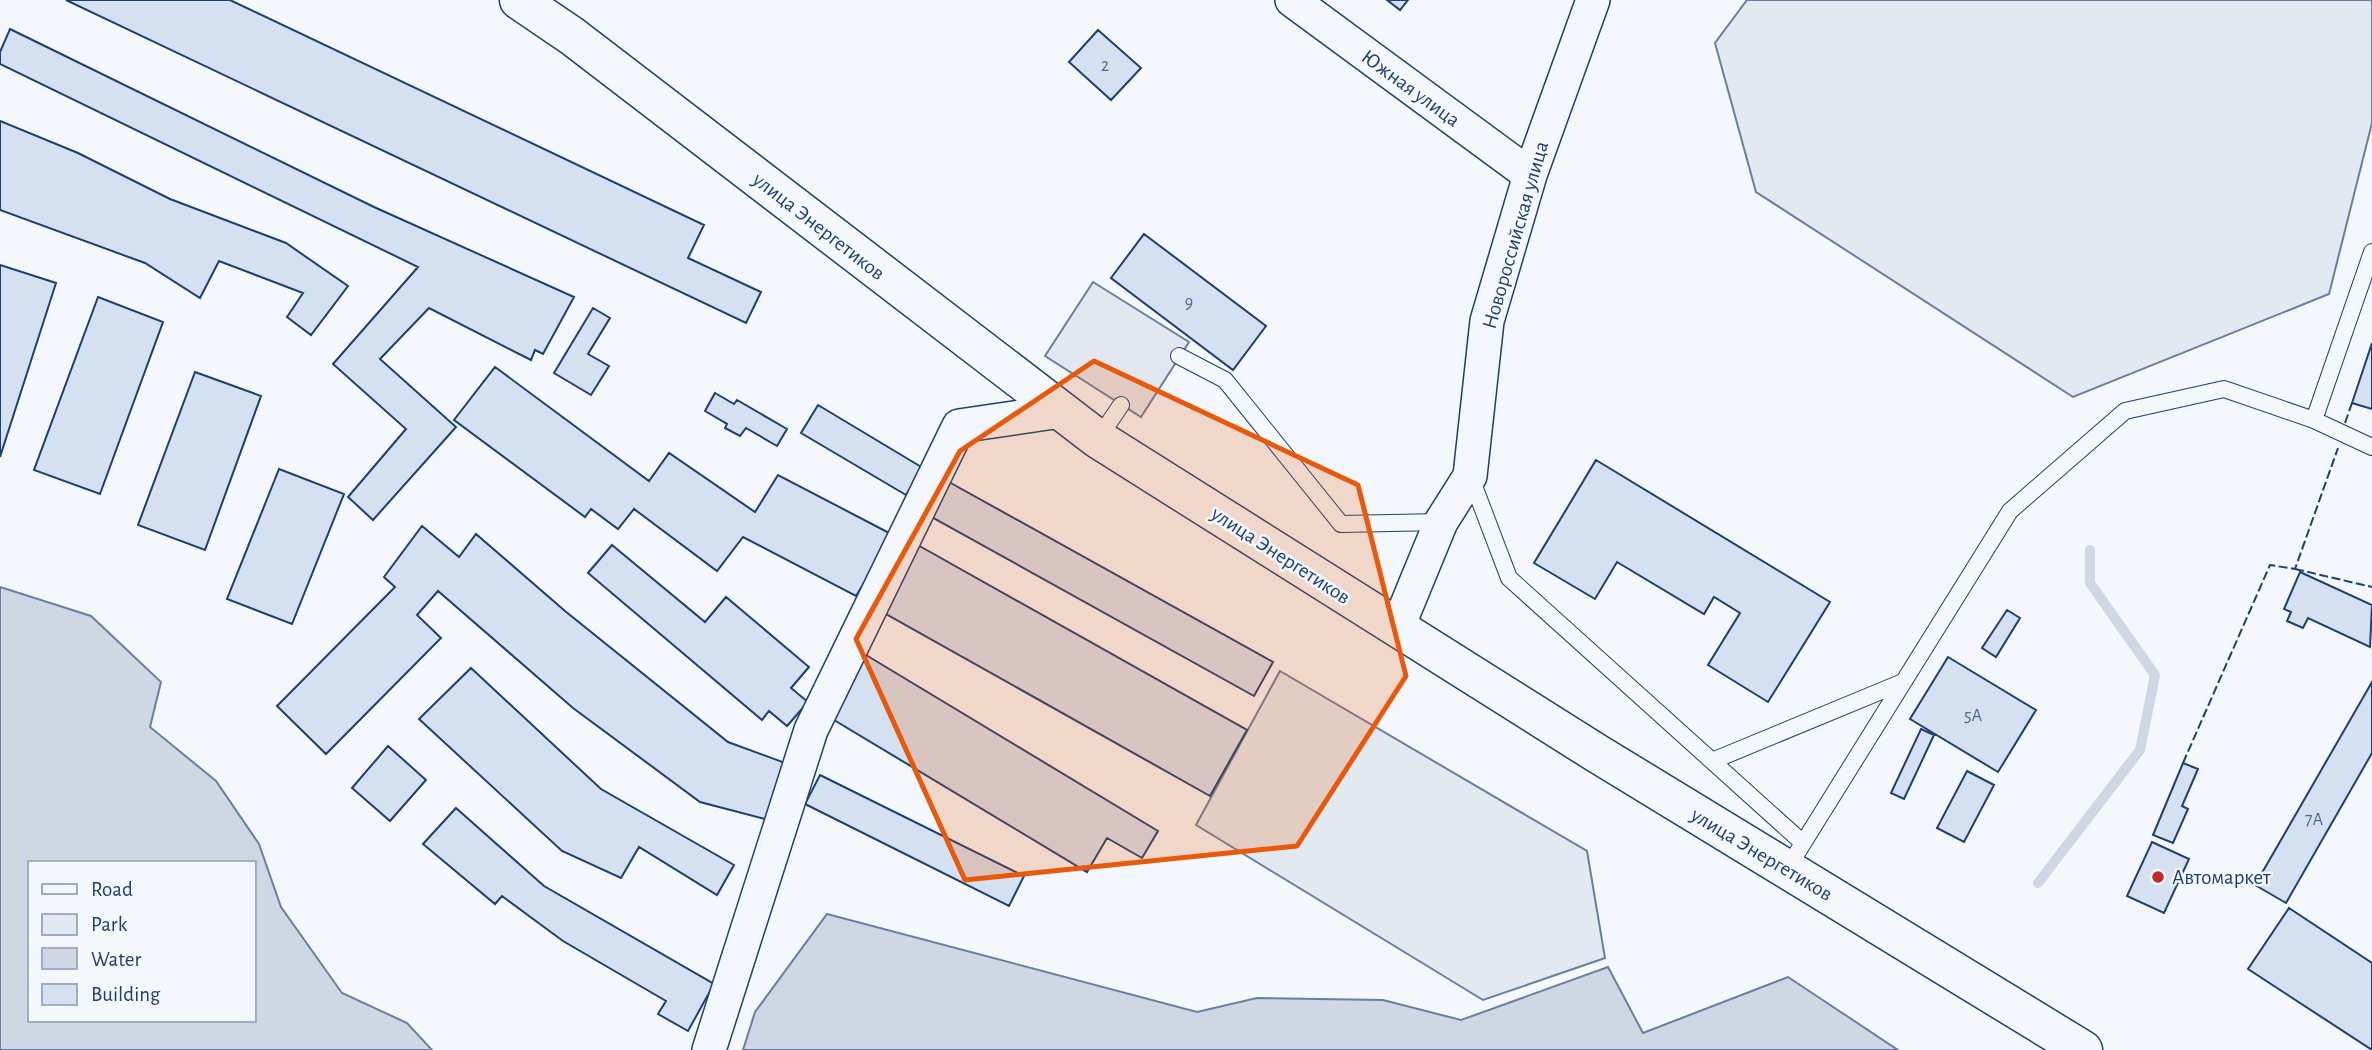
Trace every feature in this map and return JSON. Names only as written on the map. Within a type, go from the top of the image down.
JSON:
[{"type":"main road","name":"улица Энергетиков","points":[[519,0],[572,36],[1098,439],[1397,629],[1795,856],[2083,1050]]},
{"type":"street","name":"Южная улица","points":[[1292,0],[1530,175]]},
{"type":"street","name":"Новороссийская улица","points":[[1397,629],[1441,522],[1470,476],[1487,321],[1530,175],[1593,0]]},
{"type":"street","points":[[709,1050],[811,730],[959,426],[1061,411]]},
{"type":"lane","points":[[2314,420],[2372,252]]},
{"type":"lane","points":[[1179,356],[1226,380],[1341,524],[1441,522]]},
{"type":"lane","points":[[1470,476],[1509,578],[1712,761],[1795,856],[2010,511],[2125,411],[2224,389],[2314,420],[2372,446]]},
{"type":"lane","points":[[1098,439],[1121,405]]},
{"type":"lane","points":[[1712,761],[1903,682]]},
{"type":"highlighted area","points":[[1094,361],[1358,485],[1406,676],[1297,846],[965,880],[856,639],[960,451]]},
{"type":"green space","points":[[1747,0],[2372,0],[2372,123],[2329,294],[2073,397],[1756,192],[1715,43]]},
{"type":"green space","points":[[1280,671],[1587,851],[1605,958],[1483,1000],[1196,825]]},
{"type":"shaded area","points":[[1093,282],[1189,342],[1141,417],[1045,356]]},
{"type":"water","points":[[0,587],[91,616],[161,682],[150,727],[216,781],[259,844],[281,907],[342,993],[407,1023],[432,1050],[0,1050]]},
{"type":"water","points":[[827,914],[1197,1012],[1257,998],[1383,1000],[1461,1020],[1608,967],[1643,1033],[1788,977],[1898,1050],[743,1050],[755,1012]]},
{"type":"building","points":[[66,0],[230,0],[704,225],[688,258],[761,292],[746,323]]},
{"type":"building","points":[[1387,0],[1408,0],[1400,10]]},
{"type":"building","points":[[10,29],[374,207],[574,297],[543,354],[535,350],[531,360],[429,308],[380,359],[456,427],[373,520],[348,497],[406,429],[333,364],[418,267],[0,64],[0,52]]},
{"type":"building","points":[[1098,30],[1141,68],[1111,100],[1069,62]]},
{"type":"building","points":[[0,121],[78,153],[170,199],[286,243],[348,286],[311,335],[287,317],[303,293],[219,261],[200,298],[145,263],[0,210]]},
{"type":"building","points":[[1144,234],[1266,326],[1233,370],[1111,278]]},
{"type":"building","points":[[0,265],[56,283],[0,457]]},
{"type":"building","points":[[98,297],[163,322],[100,494],[34,470]]},
{"type":"building","points":[[593,308],[610,318],[588,354],[609,366],[591,395],[554,373]]},
{"type":"building","points":[[2372,343],[2372,409],[2352,403]]},
{"type":"building","points":[[495,367],[649,481],[669,453],[755,512],[778,475],[893,535],[856,596],[743,537],[717,571],[634,509],[618,529],[591,509],[585,517],[454,420]]},
{"type":"building","points":[[195,372],[261,396],[205,550],[138,525]]},
{"type":"building","points":[[715,393],[734,404],[737,400],[787,429],[777,446],[746,428],[740,436],[725,428],[727,424],[705,411]]},
{"type":"building","points":[[818,405],[923,468],[906,495],[801,433]]},
{"type":"building","points":[[1596,460],[1830,602],[1768,702],[1708,665],[1740,613],[1714,597],[1704,614],[1617,562],[1595,599],[1534,563]]},
{"type":"building","points":[[279,469],[344,494],[292,624],[227,599]]},
{"type":"building","points":[[949,482],[1273,662],[1254,696],[930,516]]},
{"type":"building","points":[[422,526],[459,557],[476,534],[565,611],[728,742],[788,764],[769,820],[700,802],[573,708],[438,591],[417,615],[441,638],[326,754],[277,706],[395,587],[384,577]]},
{"type":"building","points":[[916,544],[1247,730],[1210,796],[879,610]]},
{"type":"building","points":[[612,545],[705,622],[726,597],[809,667],[791,688],[808,702],[787,726],[769,711],[762,720],[588,573]]},
{"type":"building","points":[[2300,572],[2372,605],[2370,647],[2308,618],[2303,628],[2287,621],[2291,612],[2284,609]]},
{"type":"building","points":[[2007,610],[2020,618],[1996,657],[1982,648]]},
{"type":"building","points":[[866,655],[1158,831],[1142,858],[1107,838],[1087,872],[829,717]]},
{"type":"building","points":[[1948,657],[2036,710],[1998,772],[1910,719]]},
{"type":"building","points":[[471,668],[601,789],[734,865],[717,895],[639,847],[621,878],[562,851],[419,719]]},
{"type":"building","points":[[2372,682],[2372,753],[2286,903],[2255,885]]},
{"type":"building","points":[[1921,729],[1934,735],[1904,799],[1891,793]]},
{"type":"building","points":[[388,746],[426,780],[390,821],[352,788]]},
{"type":"building","points":[[2183,763],[2198,769],[2182,806],[2188,809],[2173,843],[2153,835]]},
{"type":"building","points":[[1967,771],[1994,785],[1964,842],[1937,828]]},
{"type":"building","points":[[820,775],[1024,876],[1009,906],[805,804]]},
{"type":"building","points":[[456,808],[544,886],[714,984],[688,1031],[658,1014],[666,1001],[563,941],[502,896],[495,904],[423,844]]},
{"type":"building","name":"Автомаркет","points":[[2152,842],[2189,859],[2164,913],[2127,896]]},
{"type":"building","points":[[2289,908],[2372,963],[2372,1050],[2248,969]]},
{"type":"waterway","points":[[2038,883],[2140,750],[2155,675],[2090,583],[2090,550]]},
{"type":"fence","points":[[2345,423],[2352,403]]},
{"type":"fence","points":[[2183,763],[2270,565],[2295,569],[2338,448]]},
{"type":"fence","points":[[2295,569],[2372,587]]},
{"type":"place","name":"Автомаркет","points":[[2158,877]]}]
